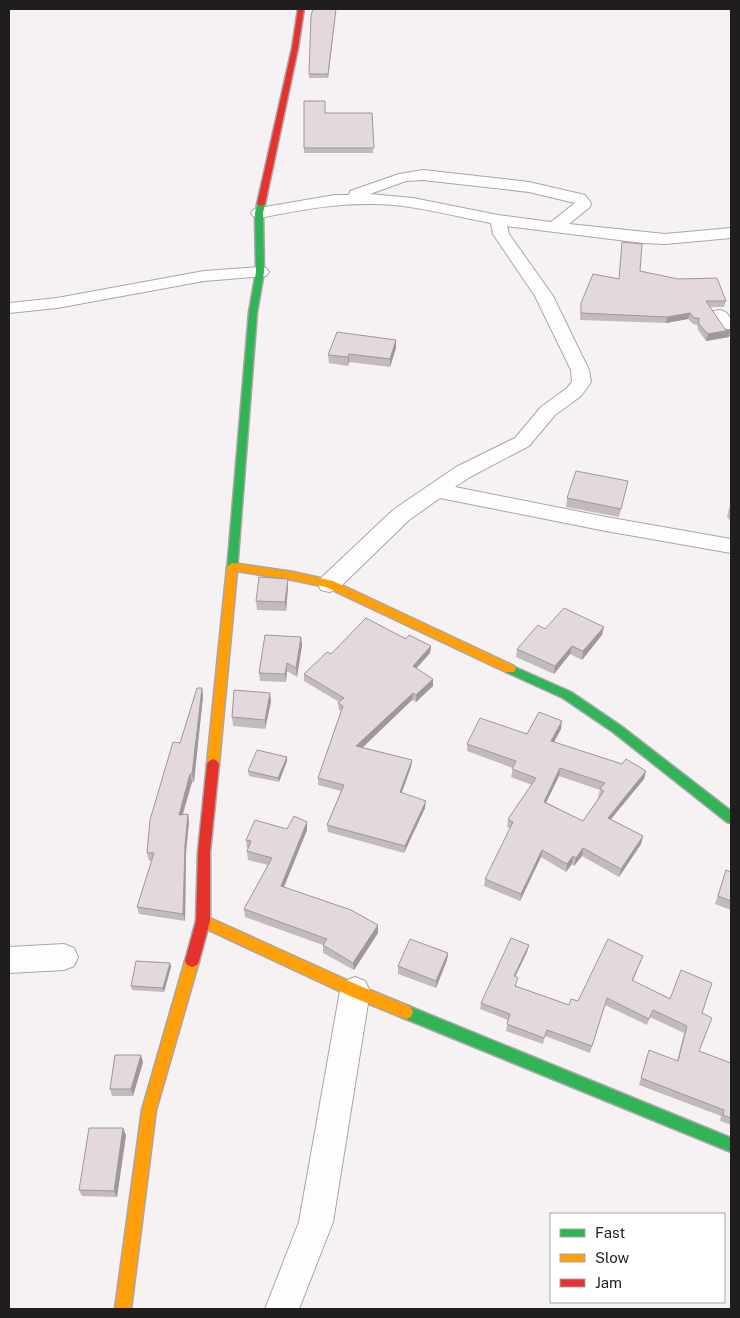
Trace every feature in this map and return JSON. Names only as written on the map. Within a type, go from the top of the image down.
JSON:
[{"type":"street","points":[[123,1309],[149,1110],[203,921],[204,852],[232,567],[253,312],[260,272],[259,213],[295,48],[301,9]]},
{"type":"street","points":[[335,200],[381,187],[404,177],[423,175],[529,187],[564,194],[581,201],[582,207],[554,227]]},
{"type":"street","points":[[259,213],[355,198],[407,202],[498,220],[656,239],[731,233]]},
{"type":"street","points":[[330,584],[401,515],[463,472],[522,442],[548,411],[574,392],[582,382],[580,370],[544,296],[501,234],[498,220]]},
{"type":"street","points":[[9,308],[57,303],[204,276],[260,272]]},
{"type":"street","points":[[720,315],[731,330]]},
{"type":"street","points":[[436,490],[606,524],[731,546]]},
{"type":"street","points":[[232,567],[293,576],[330,584],[396,617],[567,695],[616,729],[731,818]]},
{"type":"street","points":[[203,921],[355,991],[731,1145]]},
{"type":"street","points":[[9,960],[64,957]]},
{"type":"street","points":[[282,1309],[316,1222],[355,991]]},
{"type":"building","points":[[313,9],[336,9],[328,74],[309,74],[311,16]]},
{"type":"building","points":[[304,101],[325,101],[325,113],[372,113],[374,148],[304,148]]},
{"type":"building","points":[[622,242],[642,244],[640,271],[678,279],[717,278],[726,301],[706,301],[725,329],[730,330],[708,334],[699,324],[699,318],[694,318],[690,313],[667,317],[581,313],[581,303],[593,274],[619,279]]},
{"type":"building","points":[[337,332],[396,340],[390,359],[349,354],[348,357],[328,355]]},
{"type":"building","points":[[576,471],[628,481],[621,509],[567,498]]},
{"type":"building","points":[[259,577],[288,579],[285,602],[256,601]]},
{"type":"building","points":[[564,608],[604,627],[583,651],[572,646],[555,666],[517,649],[538,625],[545,629]]},
{"type":"building","points":[[366,618],[406,639],[409,635],[431,646],[413,666],[433,679],[416,695],[413,693],[356,746],[412,760],[400,792],[426,801],[405,846],[327,825],[344,785],[318,778],[343,706],[338,703],[344,698],[304,674],[327,652],[331,654]]},
{"type":"building","points":[[265,635],[301,637],[296,668],[287,663],[285,674],[259,673]]},
{"type":"building","points":[[197,688],[202,688],[192,774],[190,774],[179,815],[188,814],[183,914],[137,907],[154,853],[147,853],[150,820],[173,742],[180,743]]},
{"type":"building","points":[[234,690],[270,693],[265,720],[232,717]]},
{"type":"building","points":[[539,712],[562,721],[551,741],[622,764],[626,759],[646,771],[608,818],[643,836],[621,869],[583,848],[576,858],[573,856],[567,864],[542,850],[521,894],[485,879],[513,822],[508,819],[536,778],[512,769],[516,761],[467,744],[480,718],[527,734]],"holes":[[[560,768],[605,783],[600,789],[604,791],[583,821],[544,802]]]},
{"type":"building","points":[[257,750],[287,757],[278,778],[248,771]]},
{"type":"building","points":[[294,816],[307,822],[281,886],[351,910],[378,925],[353,963],[323,945],[327,939],[244,909],[272,858],[247,851],[251,841],[246,840],[255,820],[287,829]]},
{"type":"building","points":[[726,870],[731,872],[731,901],[718,896]]},
{"type":"building","points":[[511,938],[529,945],[514,976],[518,978],[515,986],[569,1005],[571,999],[578,1001],[608,939],[643,956],[632,980],[670,999],[681,970],[712,983],[702,1013],[712,1018],[699,1051],[731,1063],[731,1118],[723,1115],[724,1110],[641,1078],[649,1050],[678,1061],[687,1026],[653,1010],[649,1019],[607,998],[592,1046],[547,1030],[544,1038],[507,1024],[510,1014],[481,1003]]},
{"type":"building","points":[[410,939],[448,953],[436,981],[398,966]]},
{"type":"building","points":[[136,961],[170,963],[163,988],[131,986]]},
{"type":"building","points":[[115,1055],[141,1055],[131,1089],[110,1089]]},
{"type":"building","points":[[89,1128],[123,1128],[114,1191],[79,1190]]},
{"type":"traffic: fast","points":[[232,571],[253,312],[260,272],[259,213],[261,204]]},
{"type":"traffic: fast","points":[[510,669],[567,695],[617,729],[731,818]]},
{"type":"traffic: fast","points":[[406,1012],[731,1145]]},
{"type":"traffic: slow","points":[[232,567],[293,576],[329,584],[510,669]]},
{"type":"traffic: slow","points":[[213,764],[232,571]]},
{"type":"traffic: slow","points":[[203,921],[355,991],[406,1012]]},
{"type":"traffic: slow","points":[[123,1309],[149,1110],[192,961]]},
{"type":"traffic: jam","points":[[261,204],[295,48],[301,9]]},
{"type":"traffic: jam","points":[[192,961],[203,921],[204,852],[213,764]]}]
